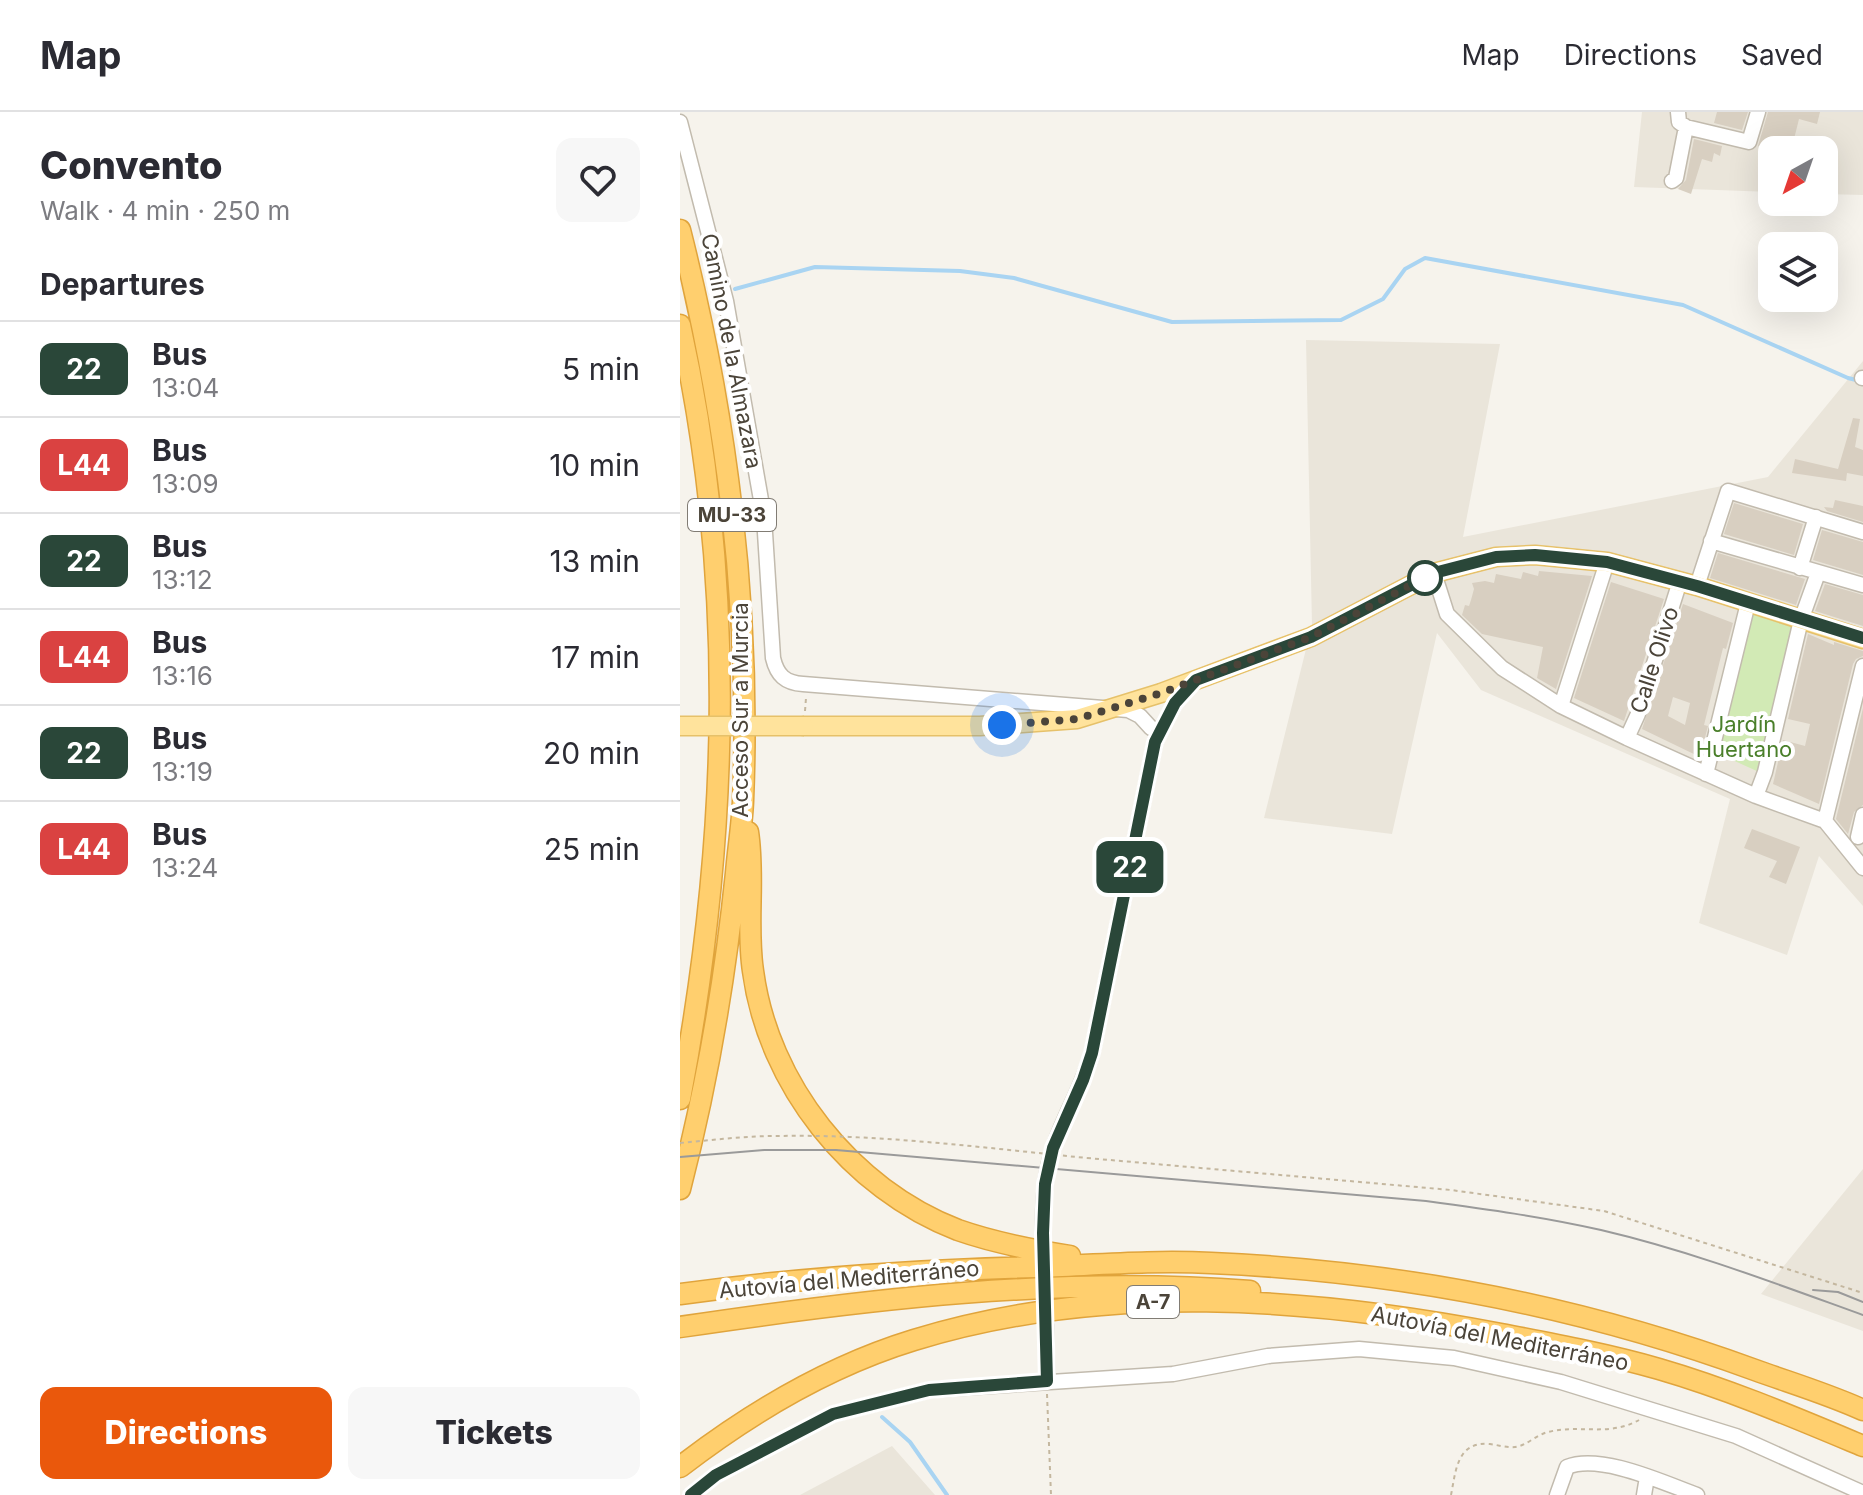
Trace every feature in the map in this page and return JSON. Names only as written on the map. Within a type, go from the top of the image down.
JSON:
[{"type":"highway","name":"Acceso Sur a Murcia","points":[[680,230],[710,360],[728,471],[740,615],[743,805],[723,979],[708,1072],[680,1189]]},
{"type":"highway","name":"Acceso Sur a Murcia","points":[[680,325],[700,430],[709,506],[721,697],[710,917],[680,1099]]},
{"type":"highway","points":[[743,805],[752,858],[750,935],[760,1005],[780,1062],[820,1126],[874,1180],[956,1229],[1002,1244],[1113,1264]]},
{"type":"highway","name":"Autovía del Mediterráneo","points":[[688,1293],[861,1274],[1113,1264],[1209,1262],[1315,1270],[1406,1281],[1511,1299],[1650,1334],[1863,1410]]},
{"type":"highway","points":[[681,1327],[974,1292],[1167,1287],[1288,1294],[1411,1308],[1544,1337],[1659,1369]]},
{"type":"highway","name":"Autovía del Mediterráneo","points":[[680,1467],[721,1436],[807,1384],[911,1341],[1013,1316],[1082,1306],[1184,1302],[1291,1305],[1348,1311],[1540,1341],[1659,1369],[1773,1409],[1863,1446]]},
{"type":"main road","points":[[680,726],[1023,725],[1077,719],[1157,695],[1311,637],[1434,573],[1496,557],[1535,555],[1607,562],[1688,583],[1863,639]]},
{"type":"street","points":[[1678,112],[1679,122],[1686,127],[1749,142],[1758,112]]},
{"type":"street","name":"Camino de la Almazara","points":[[680,122],[726,301],[761,501],[773,658],[781,676],[795,684],[1115,708]]},
{"type":"street","points":[[1672,181],[1676,178],[1686,127]]},
{"type":"street","name":"Calle Olivo","points":[[1627,738],[1688,583],[1711,541],[1728,491],[1816,517]]},
{"type":"street","points":[[1800,568],[1816,517],[1863,532]]},
{"type":"street","points":[[1711,541],[1863,585]]},
{"type":"street","points":[[1561,706],[1607,562]]},
{"type":"street","points":[[1434,573],[1447,614],[1502,668],[1561,706],[1627,738],[1756,796],[1825,821],[1863,868]]},
{"type":"street","points":[[1756,796],[1765,772],[1801,620],[1818,573]]},
{"type":"street","points":[[1706,774],[1748,603]]},
{"type":"street","points":[[1825,821],[1863,666]]},
{"type":"street","points":[[1153,735],[1182,693],[1196,680]]},
{"type":"street","points":[[1043,1233],[1047,1172],[1058,1135],[1092,1053],[1153,735],[1151,707],[1157,695],[1168,704],[1169,714]]},
{"type":"street","points":[[1115,708],[1134,712],[1153,735]]},
{"type":"street","points":[[1858,837],[1863,815]]},
{"type":"street","points":[[1046,1325],[1047,1381]]},
{"type":"street","points":[[691,1495],[716,1475],[833,1414],[929,1390],[1173,1374],[1268,1356],[1359,1349],[1454,1358],[1561,1382],[1736,1436],[1863,1493]]},
{"type":"street","points":[[1557,1495],[1567,1467],[1576,1463],[1598,1463],[1697,1495]]},
{"type":"street","points":[[1644,1495],[1647,1477]]},
{"type":"path","points":[[804,726],[807,684]]},
{"type":"path","points":[[680,1143],[763,1136],[909,1141],[1451,1190],[1604,1211],[1863,1293]]},
{"type":"path","points":[[1047,1381],[1051,1495]]},
{"type":"path","points":[[1451,1495],[1458,1459],[1472,1446],[1515,1447],[1557,1430],[1616,1429],[1654,1410]]},
{"type":"shaded area","points":[[1642,112],[1863,112],[1863,195],[1838,194],[1838,136],[1758,136],[1758,191],[1634,187]]},
{"type":"shaded area","points":[[1306,340],[1500,344],[1463,537],[1768,477],[1863,361],[1863,906],[1819,856],[1787,955],[1699,923],[1730,799],[1481,690],[1437,633],[1392,834],[1264,818],[1312,625]]},
{"type":"shaded area","points":[[1863,1169],[1863,1331],[1761,1294]]},
{"type":"shaded area","points":[[892,1446],[935,1495],[800,1495]]},
{"type":"green space","name":"Jardín Huertano","points":[[1753,606],[1794,618],[1759,772],[1717,753]]},
{"type":"building","points":[[1717,112],[1748,112],[1742,130],[1714,123]]},
{"type":"building","points":[[1768,112],[1820,112],[1817,124],[1799,119],[1795,136],[1761,136]]},
{"type":"building","points":[[1694,139],[1722,146],[1720,156],[1714,153],[1712,162],[1702,159],[1691,194],[1678,189],[1686,180]]},
{"type":"building","points":[[1853,418],[1860,419],[1855,447],[1863,450],[1863,476],[1847,473],[1846,481],[1792,473],[1795,459],[1838,469]]},
{"type":"building","points":[[1835,500],[1863,506],[1863,522],[1827,511],[1824,507],[1833,508]]},
{"type":"building","points":[[1734,503],[1803,524],[1794,555],[1724,534]]},
{"type":"building","points":[[1822,530],[1863,542],[1863,575],[1813,560]]},
{"type":"building","points":[[1718,553],[1805,579],[1796,605],[1710,578]]},
{"type":"building","points":[[1539,571],[1592,576],[1556,689],[1537,678],[1543,647],[1482,634],[1462,615],[1465,605],[1469,606],[1471,600],[1472,583],[1494,583],[1496,574],[1521,579],[1523,572],[1538,576]]},
{"type":"building","points":[[1611,582],[1664,599],[1624,721],[1574,698]]},
{"type":"building","points":[[1825,584],[1863,595],[1863,626],[1815,611]]},
{"type":"building","points":[[1683,604],[1733,623],[1726,649],[1723,648],[1704,725],[1708,726],[1700,757],[1642,729]],"holes":[[[1673,697],[1690,703],[1685,725],[1668,716]]]},
{"type":"building","points":[[1808,634],[1834,645],[1834,642],[1863,651],[1863,656],[1853,664],[1819,804],[1773,784],[1783,740],[1805,746],[1810,724],[1788,719]]},
{"type":"building","points":[[1863,708],[1863,805],[1854,812],[1848,834],[1836,819]]},
{"type":"building","points":[[1752,829],[1800,847],[1786,884],[1769,877],[1777,861],[1744,848]]},
{"type":"waterway","points":[[735,289],[815,267],[960,271],[1014,278],[1172,322],[1341,320],[1383,299],[1405,269],[1425,258],[1683,305],[1860,381]]},
{"type":"waterway","points":[[882,1417],[910,1442],[947,1495]]},
{"type":"tram line","points":[[680,1157],[764,1150],[836,1150],[1426,1201],[1558,1221],[1635,1238],[1863,1315]]},
{"type":"tram line","points":[[1813,1290],[1838,1292],[1863,1302]]},
{"type":"bus line","name":"22","points":[[691,1495],[716,1475],[833,1414],[929,1390],[1047,1381],[1043,1233],[1047,1172],[1058,1135],[1088,1069],[1155,742],[1175,703],[1196,680],[1311,637],[1434,573],[1496,557],[1570,556],[1644,570],[1863,638]]},
{"type":"route","points":[[1002,725],[1077,719],[1157,695],[1311,637],[1434,573],[1425,578]]}]
